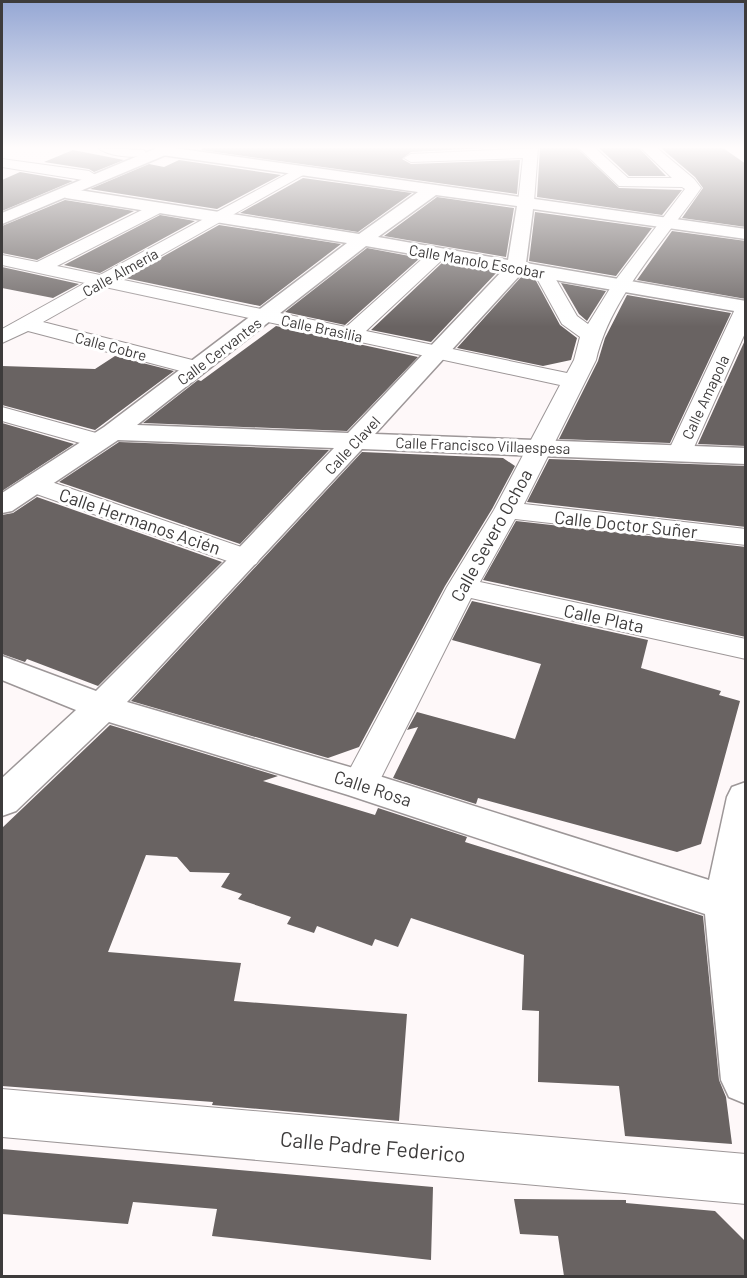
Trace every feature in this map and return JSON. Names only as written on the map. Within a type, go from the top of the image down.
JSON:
[{"type":"street","points":[[2,219],[27,208]]},
{"type":"street","points":[[39,268],[158,208]]},
{"type":"street","name":"Calle Manolo Escobar","points":[[158,208],[362,240],[437,255],[746,307]]},
{"type":"street","name":"Calle Almería","points":[[2,337],[235,208]]},
{"type":"street","name":"Calle Cervantes","points":[[2,505],[106,436],[408,208]]},
{"type":"street","points":[[516,268],[525,208]]},
{"type":"street","points":[[565,208],[746,234]]},
{"type":"street","name":"Calle Severo Ochoa","points":[[360,784],[462,586],[507,510],[585,360],[591,335],[621,286],[678,208]]},
{"type":"street","points":[[350,334],[437,255]]},
{"type":"street","name":"Calle Brasilia","points":[[2,260],[573,381]]},
{"type":"street","name":"Calle Clavel","points":[[2,801],[102,707],[246,558],[516,268]]},
{"type":"street","points":[[543,273],[569,320],[591,335]]},
{"type":"street","name":"Calle Amapola","points":[[678,454],[746,307]]},
{"type":"street","name":"Calle Cobre","points":[[26,324],[196,368]]},
{"type":"street","points":[[2,414],[106,436]]},
{"type":"street","name":"Calle Francisco Villaespesa","points":[[106,436],[355,441],[746,456]]},
{"type":"street","name":"Calle Hermanos Acién","points":[[33,484],[246,558]]},
{"type":"street","name":"Calle Doctor Suñer","points":[[507,510],[746,537]]},
{"type":"street","name":"Calle Plata","points":[[462,586],[746,649]]},
{"type":"street","name":"Calle Rosa","points":[[2,667],[102,707],[360,784],[735,904]]},
{"type":"street","points":[[746,797],[735,904],[746,1080]]},
{"type":"street","name":"Calle Padre Federico","points":[[2,1113],[746,1179]]},
{"type":"building","points":[[46,208],[113,208],[134,211],[37,260],[2,253],[2,226]]},
{"type":"building","points":[[250,208],[392,208],[358,232],[240,213]]},
{"type":"building","points":[[423,208],[514,208],[506,257],[384,236]]},
{"type":"building","points":[[611,208],[668,208],[662,215]]},
{"type":"building","points":[[689,208],[746,208],[746,227],[682,218]]},
{"type":"building","points":[[535,212],[652,228],[616,276],[529,261]]},
{"type":"building","points":[[160,215],[195,221],[100,273],[64,265]]},
{"type":"building","points":[[219,225],[341,244],[260,306],[125,278]]},
{"type":"building","points":[[672,231],[746,241],[746,299],[637,280]]},
{"type":"building","points":[[367,248],[420,258],[345,325],[285,312]]},
{"type":"building","points":[[443,262],[498,271],[431,342],[371,330]]},
{"type":"building","points":[[2,267],[79,284],[53,298],[2,288]]},
{"type":"building","points":[[522,276],[535,279],[560,325],[577,338],[571,360],[543,366],[457,348]]},
{"type":"building","points":[[561,283],[606,291],[587,321],[579,314]]},
{"type":"building","points":[[627,295],[731,313],[670,443],[559,439],[598,361],[605,338]]},
{"type":"building","points":[[276,326],[418,357],[347,431],[143,423],[198,380],[201,381]]},
{"type":"building","points":[[746,338],[746,446],[698,444]]},
{"type":"building","points":[[115,356],[174,371],[95,430],[2,405],[2,366],[95,369]]},
{"type":"building","points":[[2,423],[74,444],[2,491]]},
{"type":"building","points":[[119,442],[329,450],[240,544],[59,482]]},
{"type":"building","points":[[362,452],[503,458],[515,466],[445,586],[359,747],[328,758],[131,701]]},
{"type":"building","points":[[549,459],[746,466],[746,527],[527,502]]},
{"type":"building","points":[[37,497],[222,562],[98,686],[27,659],[25,662],[2,654],[2,515],[13,513]]},
{"type":"building","points":[[516,521],[746,547],[746,637],[483,580]]},
{"type":"building","points":[[472,601],[648,640],[641,668],[721,691],[719,695],[740,701],[701,844],[677,852],[478,798],[476,804],[393,778],[418,727],[407,730],[417,712],[515,739],[541,664],[452,640]]},
{"type":"building","points":[[110,725],[278,776],[263,781],[375,815],[378,808],[467,837],[465,842],[703,916],[719,1080],[726,1097],[732,1144],[625,1136],[619,1086],[538,1082],[539,1011],[522,1010],[524,955],[411,918],[398,947],[375,939],[372,946],[317,926],[314,933],[287,924],[291,917],[238,899],[242,894],[221,887],[230,873],[190,872],[177,857],[146,855],[108,952],[241,963],[234,1001],[407,1014],[399,1121],[212,1105],[213,1102],[2,1086],[2,828]]},
{"type":"building","points":[[2,1149],[433,1187],[431,1260],[212,1236],[217,1209],[133,1202],[128,1224],[2,1214]]},
{"type":"building","points":[[514,1199],[626,1200],[626,1203],[715,1211],[744,1240],[746,1276],[564,1276],[558,1236],[520,1234]]}]
